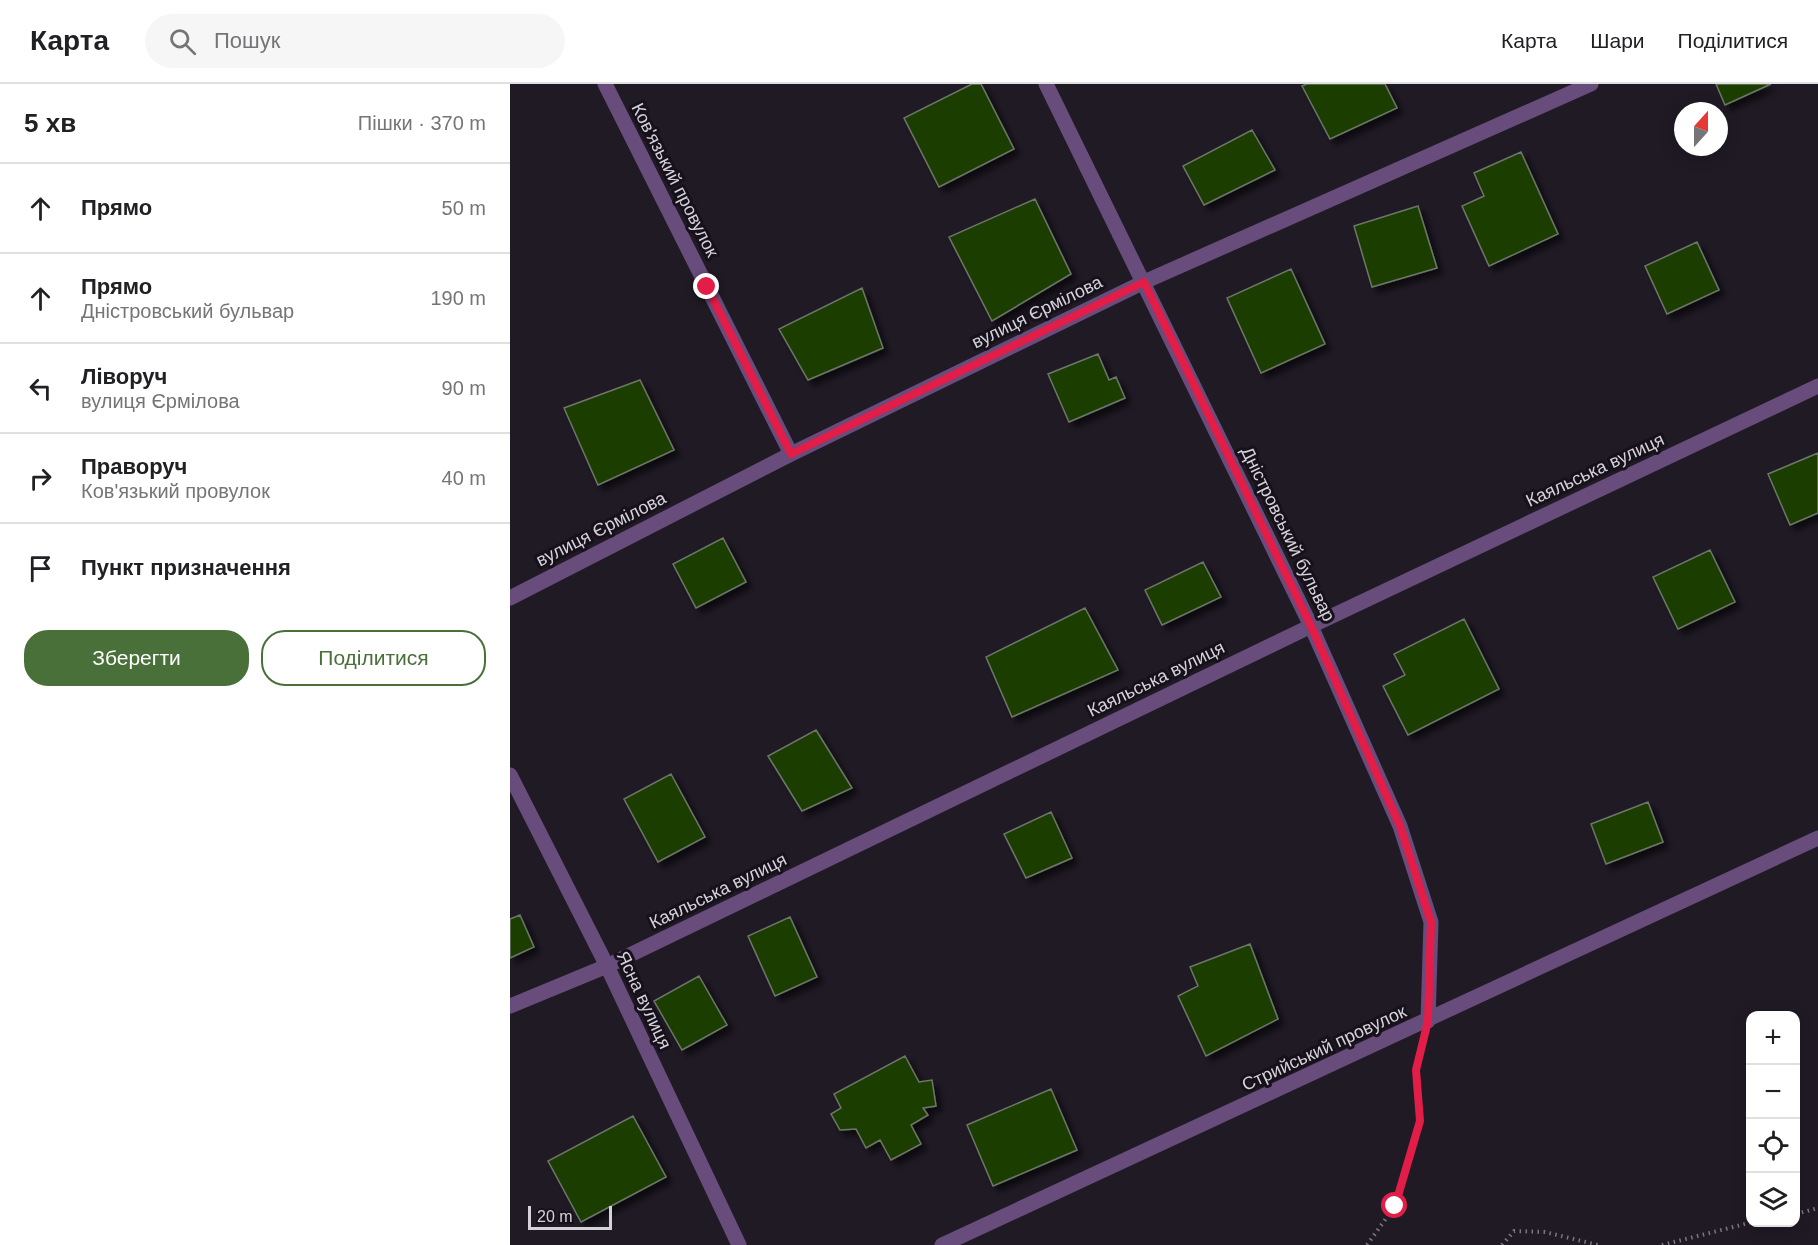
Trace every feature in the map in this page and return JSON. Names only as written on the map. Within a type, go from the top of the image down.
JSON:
[{"type":"street","name":"Ков'язький провулок","points":[[605,84],[791,454]]},
{"type":"street","name":"Дністровський бульвар","points":[[1046,84],[1311,626],[1400,826],[1431,922],[1428,1021]]},
{"type":"street","name":"вулиця Єрмілова","points":[[510,598],[791,454],[1144,282],[1591,84]]},
{"type":"street","name":"Каяльська вулиця","points":[[510,1006],[607,966],[1311,626],[1818,386]]},
{"type":"street","name":"Ясна вулиця","points":[[510,775],[607,966],[739,1245]]},
{"type":"street","name":"Стрийський провулок","points":[[942,1245],[1818,838]]},
{"type":"path","points":[[1367,1245],[1395,1206],[1420,1121],[1416,1070],[1428,1021]]},
{"type":"path","points":[[1800,1213],[1818,1208]]},
{"type":"path","points":[[1662,1245],[1746,1224]]},
{"type":"path","points":[[1502,1245],[1514,1231],[1545,1232],[1598,1245]]},
{"type":"building","points":[[972,84],[981,84],[1014,149],[939,187],[904,118]]},
{"type":"building","points":[[1307,84],[1385,84],[1397,108],[1330,139],[1302,86]]},
{"type":"building","points":[[1716,84],[1771,84],[1728,104],[1724,102]]},
{"type":"building","points":[[1252,130],[1275,170],[1204,205],[1183,166]]},
{"type":"building","points":[[1521,152],[1558,234],[1489,266],[1462,206],[1484,196],[1474,173]]},
{"type":"building","points":[[1035,199],[1071,274],[992,321],[949,237]]},
{"type":"building","points":[[1418,206],[1437,268],[1372,287],[1354,226]]},
{"type":"building","points":[[1697,242],[1719,290],[1667,314],[1645,266]]},
{"type":"building","points":[[1291,269],[1325,344],[1261,373],[1227,298]]},
{"type":"building","points":[[862,288],[883,348],[808,380],[779,329]]},
{"type":"building","points":[[1098,354],[1109,380],[1116,377],[1125,398],[1069,422],[1048,374]]},
{"type":"building","points":[[640,380],[674,450],[598,485],[564,408]]},
{"type":"building","points":[[1818,453],[1818,513],[1790,525],[1768,474]]},
{"type":"building","points":[[723,538],[746,582],[696,608],[673,564]]},
{"type":"building","points":[[1710,550],[1735,602],[1678,629],[1653,577]]},
{"type":"building","points":[[1203,562],[1221,597],[1162,625],[1145,590]]},
{"type":"building","points":[[1085,608],[1118,670],[1012,717],[986,657]]},
{"type":"building","points":[[1464,619],[1499,689],[1408,735],[1383,686],[1405,675],[1394,654]]},
{"type":"building","points":[[816,730],[852,788],[802,811],[768,756]]},
{"type":"building","points":[[671,774],[705,837],[658,862],[624,799]]},
{"type":"building","points":[[1648,802],[1663,842],[1606,864],[1591,824]]},
{"type":"building","points":[[1051,812],[1072,858],[1026,878],[1004,834]]},
{"type":"building","points":[[520,915],[534,947],[510,958],[510,919]]},
{"type":"building","points":[[790,917],[817,977],[775,996],[748,936]]},
{"type":"building","points":[[1250,944],[1278,1019],[1206,1056],[1178,996],[1198,986],[1190,967]]},
{"type":"building","points":[[699,976],[727,1025],[682,1050],[654,1001]]},
{"type":"building","points":[[905,1056],[919,1082],[932,1080],[936,1106],[923,1108],[928,1115],[911,1125],[921,1144],[891,1160],[880,1140],[866,1148],[856,1129],[840,1130],[831,1114],[841,1108],[834,1094]]},
{"type":"building","points":[[1051,1089],[1077,1150],[993,1186],[967,1125]]},
{"type":"building","points":[[633,1116],[666,1177],[581,1222],[548,1161]]},
{"type":"route","points":[[707,287],[791,454],[1144,282],[1311,626],[1400,826],[1431,922],[1428,1021],[1416,1070],[1420,1121],[1395,1206]]}]
